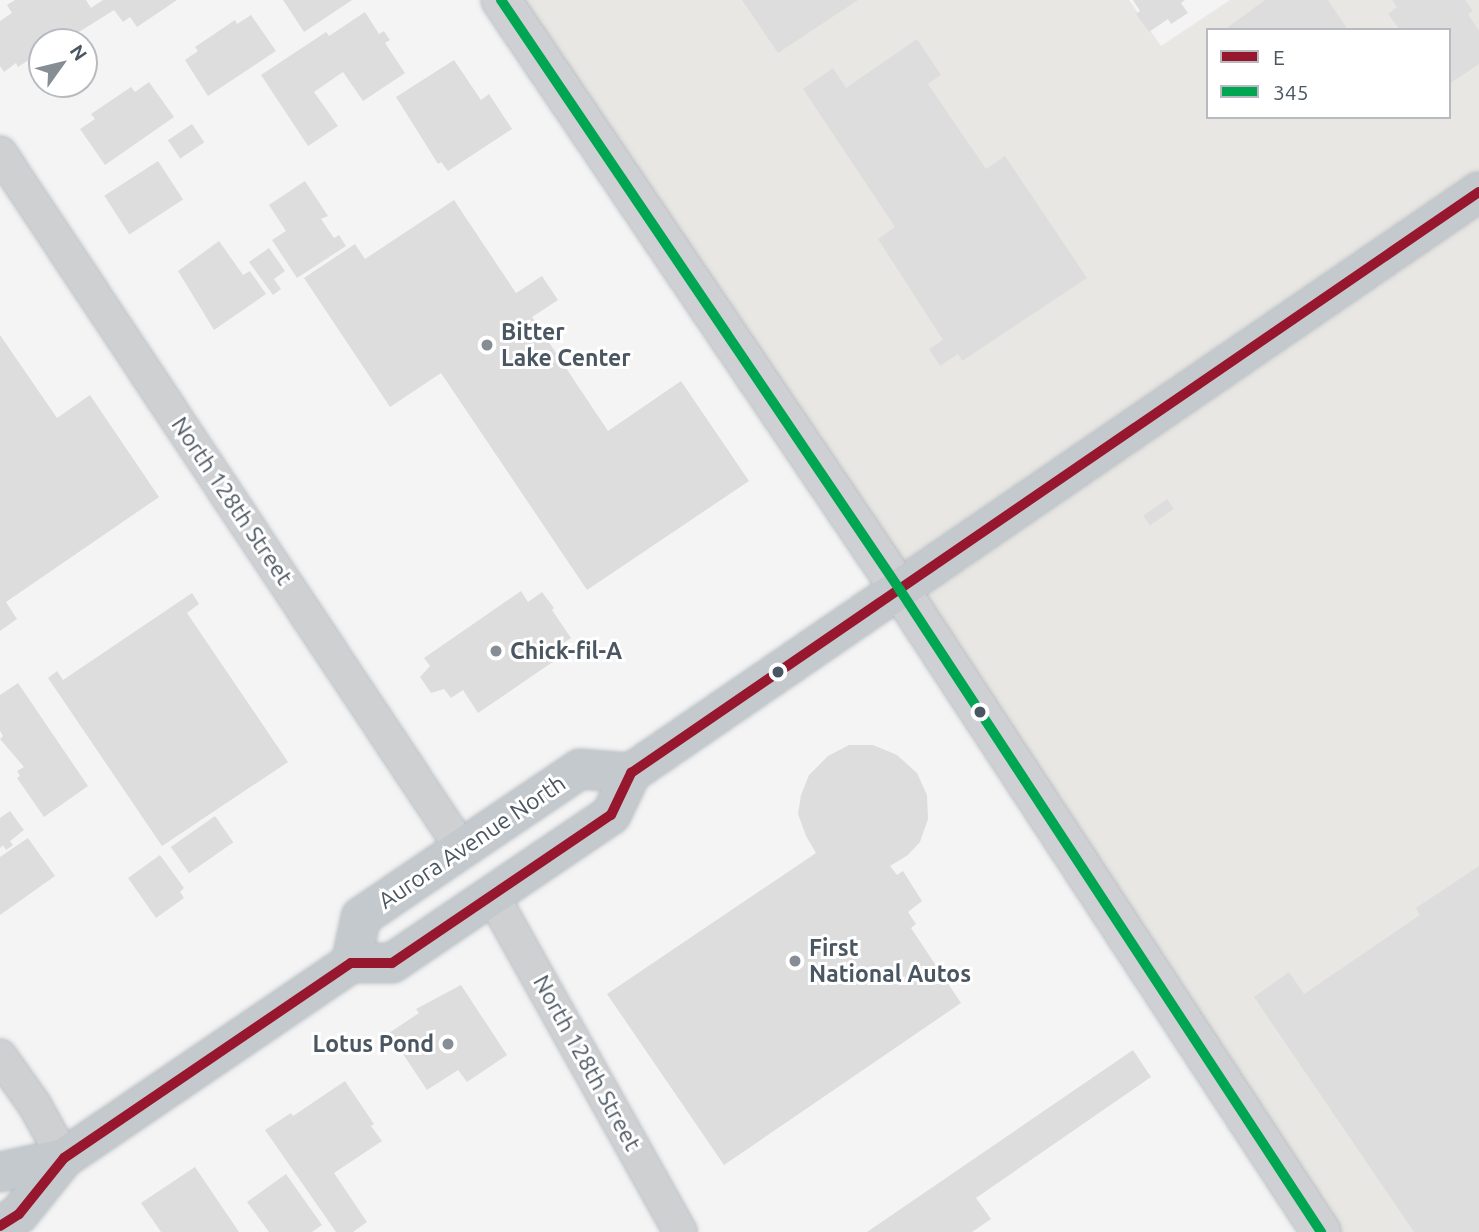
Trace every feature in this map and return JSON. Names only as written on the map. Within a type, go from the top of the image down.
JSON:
[{"type":"highway","points":[[0,1226],[19,1214],[64,1158],[351,963],[392,963],[611,815],[631,773],[1479,192]]},
{"type":"highway","name":"Aurora Avenue North","points":[[351,963],[361,917],[580,768],[631,773]]},
{"type":"highway","points":[[0,1172],[64,1158]]},
{"type":"main road","points":[[501,0],[900,590],[1321,1232]]},
{"type":"street","name":"North 128th Street","points":[[0,153],[462,849]]},
{"type":"street","name":"North 128th Street","points":[[492,895],[680,1232]]},
{"type":"street","points":[[0,1056],[34,1104],[64,1158]]},
{"type":"shaded area","points":[[506,0],[1129,0],[1161,46],[1230,0],[1479,0],[1479,1232],[1321,1232]]},
{"type":"building","points":[[15,0],[86,0],[91,8],[103,0],[177,0],[137,27],[130,17],[123,22],[114,10],[85,28],[28,28],[28,60],[18,67],[16,63],[4,72],[0,66],[0,21],[12,13],[7,5]]},
{"type":"building","points":[[283,0],[352,0],[304,32]]},
{"type":"building","points":[[742,0],[858,0],[778,53]]},
{"type":"building","points":[[1133,0],[1185,0],[1181,3],[1188,13],[1171,24],[1168,19],[1149,32],[1136,14],[1140,11]]},
{"type":"building","points":[[1265,0],[1328,0],[1347,28],[1227,28]]},
{"type":"building","points":[[1392,0],[1465,0],[1473,11],[1468,14],[1479,31],[1479,64],[1451,83],[1451,28],[1398,28],[1388,14],[1397,7]]},
{"type":"building","points":[[365,12],[379,34],[384,31],[390,40],[385,43],[405,73],[363,101],[343,72],[314,92],[338,126],[308,146],[261,75],[326,32],[329,36]]},
{"type":"building","points":[[251,15],[276,51],[208,96],[185,60],[198,51],[195,47],[235,20],[237,24]]},
{"type":"building","points":[[917,39],[941,75],[928,84],[986,169],[1005,156],[1087,278],[962,361],[958,354],[940,366],[929,349],[943,340],[878,239],[895,227],[803,89],[833,68],[846,88]]},
{"type":"building","points":[[454,60],[481,100],[489,94],[512,129],[448,171],[441,162],[438,164],[396,97]]},
{"type":"building","points":[[149,82],[174,117],[105,165],[80,129],[95,119],[91,114],[131,87],[135,92]]},
{"type":"building","points":[[192,124],[204,142],[180,158],[168,140]]},
{"type":"building","points":[[158,161],[183,200],[129,234],[104,196]]},
{"type":"building","points":[[305,181],[328,216],[321,219],[334,238],[339,235],[346,246],[297,278],[272,240],[286,231],[269,205]]},
{"type":"building","points":[[454,200],[516,293],[542,276],[558,300],[532,317],[608,431],[681,381],[749,481],[587,590],[441,373],[390,407],[304,278],[355,244],[365,259]]},
{"type":"building","points":[[219,241],[243,275],[250,271],[266,294],[214,330],[178,271]]},
{"type":"building","points":[[269,248],[285,271],[274,279],[281,289],[273,295],[249,262]]},
{"type":"building","points":[[0,335],[57,418],[90,395],[159,497],[6,602],[17,619],[0,631]]},
{"type":"building","points":[[1167,499],[1174,509],[1150,525],[1143,516]]},
{"type":"building","name":"Chick-fil-A","points":[[521,591],[528,602],[542,592],[554,608],[552,610],[571,638],[557,647],[563,655],[478,713],[463,690],[451,698],[444,689],[431,693],[420,677],[430,666],[424,658]]},
{"type":"building","points":[[192,593],[199,604],[187,613],[288,762],[162,846],[48,678],[57,671],[63,680]]},
{"type":"building","points":[[18,683],[88,786],[44,817],[17,778],[20,776],[17,771],[24,767],[0,739],[3,736],[0,731],[0,695]]},
{"type":"building","name":"First National Autos","points":[[849,745],[873,745],[897,755],[917,773],[927,795],[928,819],[920,842],[908,855],[890,866],[897,875],[903,871],[922,901],[908,912],[916,924],[911,928],[961,1003],[724,1165],[607,994],[816,853],[798,814],[801,795],[809,775],[828,756]]},
{"type":"building","points":[[10,811],[24,830],[10,841],[13,845],[6,850],[3,845],[0,848],[0,818]]},
{"type":"building","points":[[215,816],[233,842],[189,873],[171,847]]},
{"type":"building","points":[[28,838],[55,876],[0,915],[0,857]]},
{"type":"building","points":[[160,855],[184,888],[180,892],[184,898],[156,918],[128,878]]},
{"type":"building","points":[[1479,866],[1479,1232],[1414,1232],[1254,997],[1289,972],[1304,994],[1420,915],[1416,908]]},
{"type":"building","name":"Lotus Pond","points":[[461,985],[507,1055],[467,1082],[458,1070],[427,1090],[389,1033],[419,1013],[416,1009]]},
{"type":"building","points":[[1133,1050],[1151,1077],[976,1198],[991,1219],[972,1232],[867,1232]]},
{"type":"building","points":[[345,1081],[374,1124],[371,1126],[382,1141],[334,1173],[367,1222],[353,1232],[336,1232],[265,1130],[291,1113],[293,1116]]},
{"type":"building","points":[[195,1167],[239,1232],[161,1232],[141,1203]]},
{"type":"building","points":[[286,1174],[322,1225],[312,1232],[269,1232],[247,1202]]},
{"type":"transit line","name":"345","points":[[501,0],[900,590],[1321,1232]]},
{"type":"transit line","name":"E","points":[[0,1226],[19,1214],[64,1158],[351,963],[392,963],[611,815],[631,773],[1479,192]]},
{"type":"place","name":"Bitter Lake Center","points":[[487,345]]},
{"type":"place","name":"Chick-fil-A","points":[[496,651]]},
{"type":"place","name":"First National Autos","points":[[795,961]]},
{"type":"place","name":"Lotus Pond","points":[[448,1044]]}]
